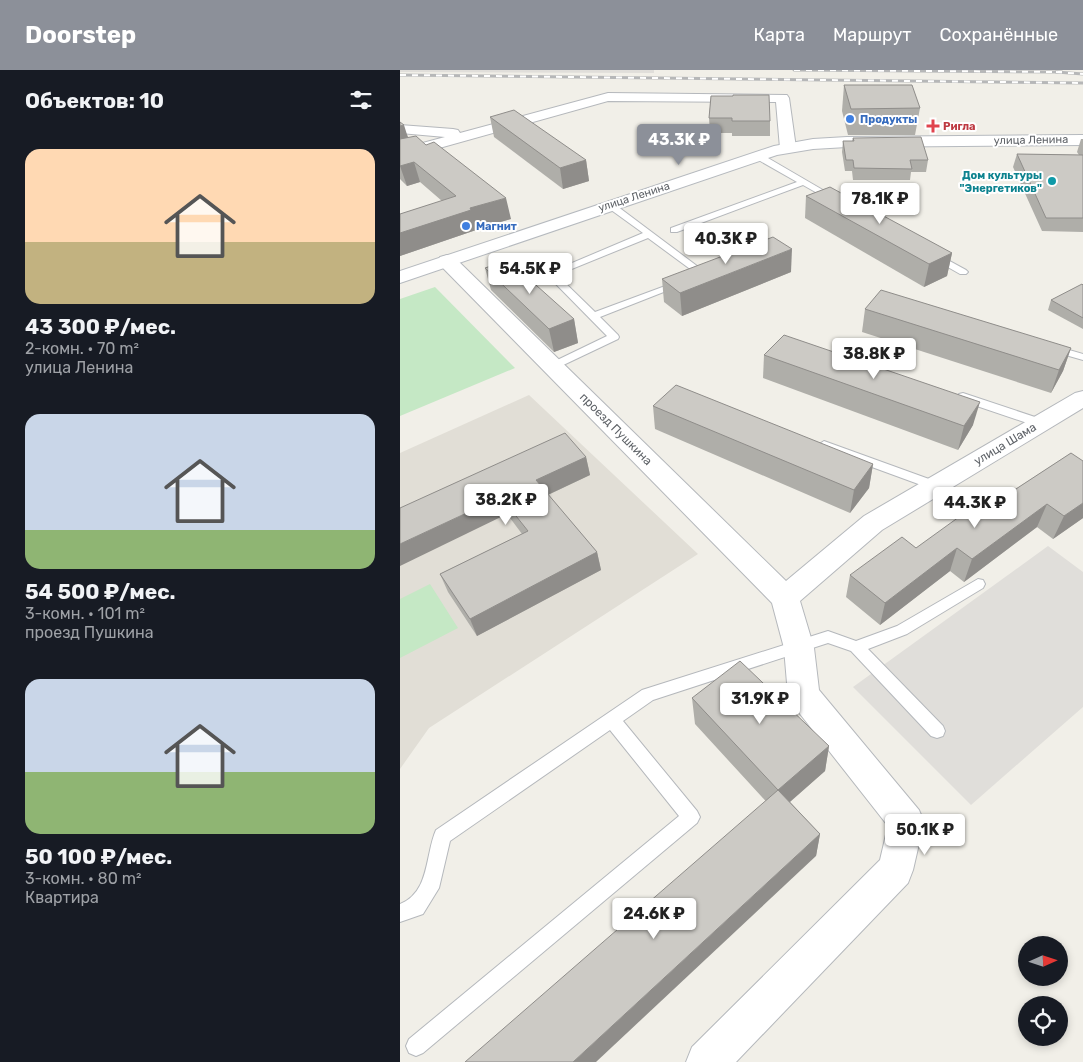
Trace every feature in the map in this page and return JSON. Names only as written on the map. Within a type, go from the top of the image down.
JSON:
[{"type":"street","points":[[400,154],[608,98],[782,98],[788,148]]},
{"type":"street","points":[[400,129],[474,134]]},
{"type":"street","name":"улица Ленина","points":[[400,277],[610,205],[758,156],[788,148],[847,142],[1083,140]]},
{"type":"street","name":"проезд Пушкина","points":[[447,261],[785,598]]},
{"type":"street","name":"улица Шама","points":[[785,598],[872,523],[1083,398]]},
{"type":"street","points":[[707,1062],[895,870],[908,822],[804,695],[799,648],[785,598]]},
{"type":"lane","points":[[758,156],[846,206]]},
{"type":"lane","points":[[674,230],[804,182]]},
{"type":"lane","points":[[593,316],[699,277],[649,234],[610,205]]},
{"type":"lane","points":[[553,366],[614,337],[551,274],[649,234]]},
{"type":"lane","points":[[930,253],[963,272]]},
{"type":"lane","points":[[1045,347],[1083,357]]},
{"type":"lane","points":[[949,393],[1040,423]]},
{"type":"lane","points":[[810,440],[936,486]]},
{"type":"lane","points":[[856,647],[902,630],[978,584]]},
{"type":"lane","points":[[400,913],[416,907],[434,882],[442,836],[648,695],[799,648],[828,637],[856,647],[937,731]]},
{"type":"lane","points":[[416,1046],[691,817],[611,719]]},
{"type":"shaded area","points":[[400,70],[654,70],[654,73],[400,72]]},
{"type":"shaded area","points":[[529,395],[698,554],[429,728],[400,769],[400,453]]},
{"type":"shaded area","points":[[1048,546],[1083,572],[1083,707],[971,805],[853,687]]},
{"type":"green space","points":[[435,287],[515,368],[400,416],[400,299]]},
{"type":"green space","points":[[430,584],[458,628],[400,658],[400,599]]},
{"type":"building","points":[[844,85],[912,85],[920,108],[851,109]]},
{"type":"building","points":[[769,95],[770,121],[732,121],[732,118],[709,118],[711,96]]},
{"type":"building","points":[[514,110],[586,160],[560,168],[490,117]]},
{"type":"building","points":[[416,136],[426,145],[434,142],[506,198],[470,208],[471,210],[400,233],[400,214],[456,196],[414,162],[400,166],[400,139]]},
{"type":"building","points":[[921,137],[928,160],[910,160],[912,169],[854,168],[853,160],[846,160],[843,141],[854,141],[853,138]]},
{"type":"building","points":[[1017,154],[1083,155],[1083,218],[1046,218]]},
{"type":"building","points":[[830,187],[952,253],[929,264],[806,196]]},
{"type":"building","points":[[773,237],[792,249],[680,293],[662,279]]},
{"type":"building","points":[[508,260],[574,319],[549,329],[485,268]]},
{"type":"building","points":[[1082,284],[1083,318],[1051,300]]},
{"type":"building","points":[[881,290],[1071,348],[1059,370],[865,309]]},
{"type":"building","points":[[784,335],[980,402],[964,426],[764,355]]},
{"type":"building","points":[[676,385],[873,464],[854,490],[653,406]]},
{"type":"building","points":[[565,433],[586,457],[536,480],[597,552],[470,619],[440,574],[528,531],[501,497],[400,544],[400,508]]},
{"type":"building","points":[[1071,453],[1083,461],[1083,503],[1064,516],[1047,504],[972,559],[957,548],[885,603],[850,575],[902,537],[916,548],[988,496],[996,502]]},
{"type":"building","points":[[740,661],[829,746],[778,790],[692,698]]},
{"type":"building","points":[[778,790],[820,834],[573,1062],[465,1062]]},
{"type":"railway","points":[[794,70],[1062,72]]},
{"type":"railway","points":[[1056,72],[1083,74]]},
{"type":"railway","points":[[400,75],[1083,83]]},
{"type":"place","name":"Продукты","points":[[850,119]]},
{"type":"place","name":"Ригла","points":[[933,126]]},
{"type":"place","name":"Дом культуры \"Энергетиков\"","points":[[1052,181]]},
{"type":"place","name":"Магнит","points":[[466,226]]}]
